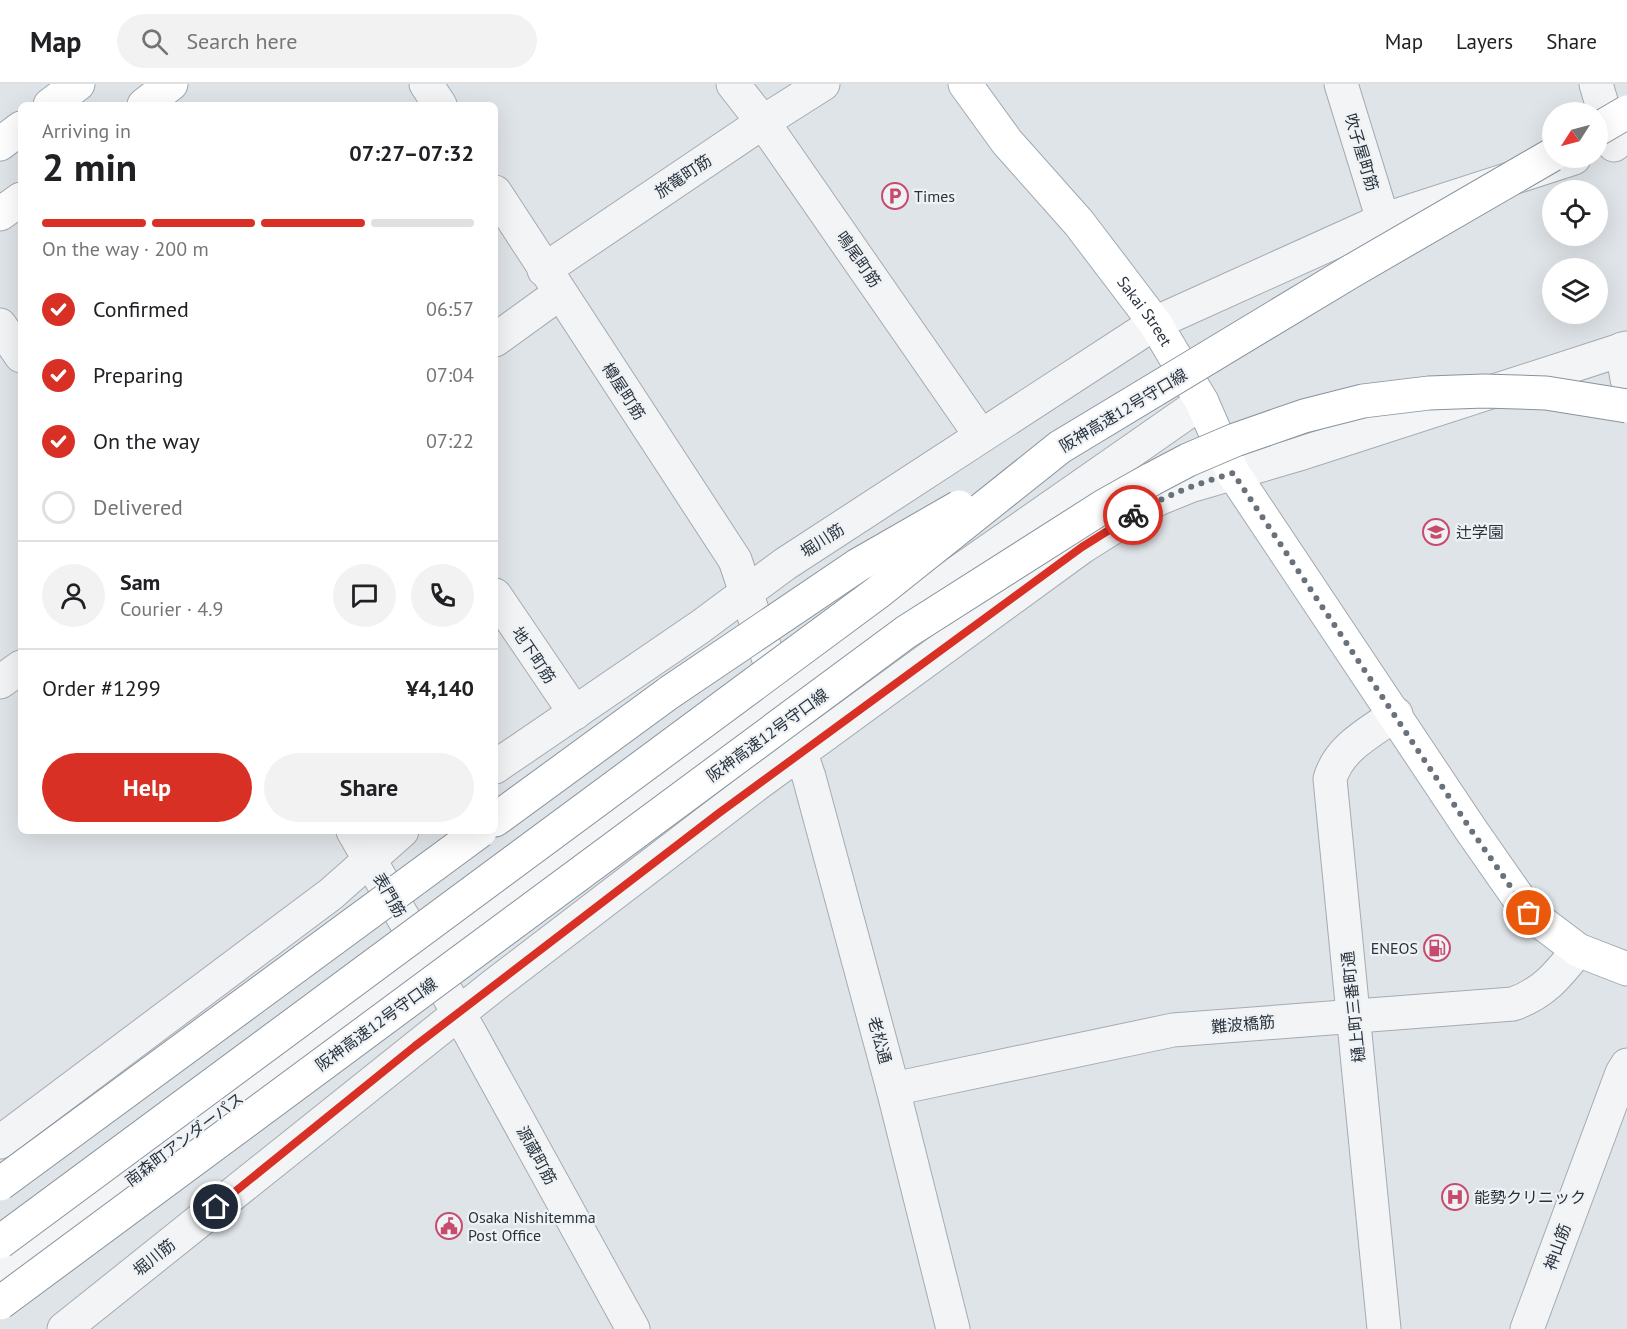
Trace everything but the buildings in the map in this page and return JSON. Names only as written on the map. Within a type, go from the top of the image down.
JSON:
[{"type":"main road","points":[[55,102],[78,84]]},
{"type":"main road","name":"Sakai Street","points":[[965,84],[1007,142],[1079,223],[1155,323],[1202,402],[1233,473],[1529,913],[1578,950],[1627,969]]},
{"type":"main road","points":[[1609,141],[1627,112]]},
{"type":"main road","points":[[0,144],[18,130]]},
{"type":"main road","name":"阪神高速12号守口線","points":[[2,1273],[877,593],[1060,447],[1350,272],[1542,161]]},
{"type":"main road","points":[[0,214],[18,201]]},
{"type":"main road","name":"阪神高速12号守口線","points":[[2,1273],[906,632],[1104,506],[1152,479],[1188,460],[1235,440],[1304,416],[1364,401],[1429,393],[1484,391],[1546,393],[1627,406]]},
{"type":"main road","points":[[498,818],[670,692],[858,565],[1060,447]]},
{"type":"main road","points":[[0,1184],[476,834]]},
{"type":"street","points":[[426,84],[438,102]]},
{"type":"street","name":"鳴尾町筋","points":[[733,84],[763,122],[981,436]]},
{"type":"street","name":"旅篭町筋","points":[[498,337],[552,282],[763,122],[823,84]]},
{"type":"street","name":"吹子屋町筋","points":[[1341,84],[1383,220]]},
{"type":"street","points":[[1596,84],[1609,141]]},
{"type":"street","name":"堀川筋","points":[[498,765],[700,627],[785,564],[1155,323],[1383,220],[1543,168]]},
{"type":"street","name":"樽屋町筋","points":[[498,197],[735,560],[782,694]]},
{"type":"street","points":[[0,325],[18,352]]},
{"type":"street","name":"堀川筋","points":[[70,1327],[458,1013],[757,784],[1082,547],[1158,499],[1190,486],[1233,473],[1625,358]]},
{"type":"street","name":"南森町アンダーパス","points":[[2,1273],[782,694],[1202,402]]},
{"type":"street","name":"地下町筋","points":[[498,599],[575,713]]},
{"type":"street","points":[[0,682],[18,669]]},
{"type":"street","name":"老松通","points":[[782,694],[801,753],[893,1089],[953,1329]]},
{"type":"street","name":"樋上町三番町通","points":[[1384,1329],[1330,779],[1333,768],[1345,751],[1396,714]]},
{"type":"street","name":"表門筋","points":[[355,834],[458,1013]]},
{"type":"street","points":[[0,1142],[331,894],[399,834]]},
{"type":"street","name":"難波橋筋","points":[[893,1089],[1173,1030],[1514,1004],[1539,993],[1560,973],[1578,950]]},
{"type":"street","name":"源蔵町筋","points":[[458,1013],[633,1329]]},
{"type":"street","name":"神山筋","points":[[1527,1329],[1622,1073],[1627,1065]]},
{"type":"way so far","points":[[1133,515],[1158,499],[1190,486],[1233,473],[1529,913]]},
{"type":"place","name":"Times","points":[[895,196]]},
{"type":"place","name":"辻学園","points":[[1436,532]]},
{"type":"place","name":"ENEOS","points":[[1437,948]]},
{"type":"place","name":"能勢クリニック","points":[[1455,1197]]},
{"type":"place","name":"Osaka Nishitemma Post Office","points":[[449,1226]]},
{"type":"route","points":[[216,1207],[415,1046],[757,784],[1082,547],[1133,515]]}]
